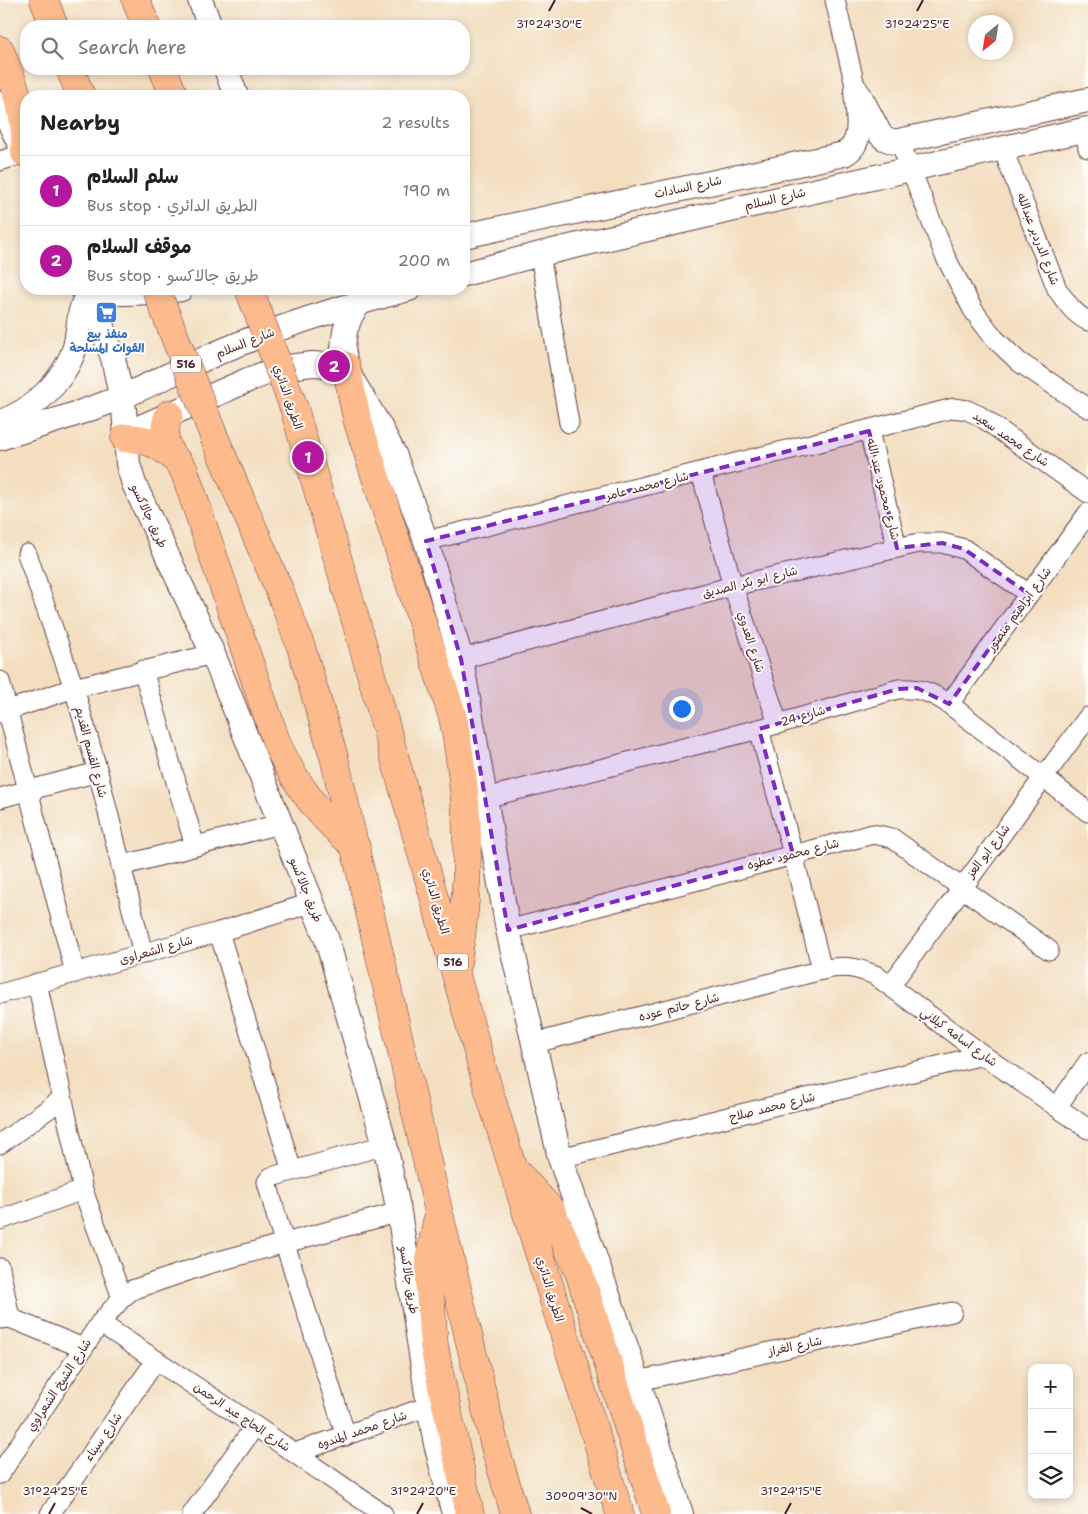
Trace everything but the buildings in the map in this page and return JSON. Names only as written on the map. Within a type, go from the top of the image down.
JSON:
[{"type":"highway","points":[[44,0],[52,20]]},
{"type":"highway","points":[[136,0],[144,20]]},
{"type":"highway","points":[[0,50],[20,104]]},
{"type":"highway","points":[[72,75],[79,90]]},
{"type":"highway","points":[[165,75],[172,90]]},
{"type":"highway","name":"516","points":[[158,295],[215,439],[260,540],[301,647],[334,757],[439,1213],[496,1450],[515,1514]]},
{"type":"highway","name":"الطريق الدائري","points":[[251,295],[294,408],[488,1088],[620,1514]]},
{"type":"highway","points":[[346,366],[357,419],[453,718],[458,745],[466,800],[468,863],[465,909],[456,972]]},
{"type":"highway","points":[[169,414],[164,430],[167,447],[188,479],[277,744],[294,778],[310,802],[356,848]]},
{"type":"highway","points":[[125,436],[145,440],[171,454]]},
{"type":"highway","points":[[513,1168],[551,1210],[580,1272],[656,1514]]},
{"type":"highway","points":[[439,1213],[430,1256],[432,1318],[438,1372],[470,1514]]},
{"type":"street","points":[[200,0],[208,20]]},
{"type":"street","points":[[835,0],[856,90],[880,134],[889,141],[900,142],[1088,100]]},
{"type":"street","points":[[228,75],[234,90]]},
{"type":"street","name":"شارع السادات","points":[[470,235],[844,154],[849,151],[858,138],[856,90]]},
{"type":"street","points":[[0,104],[17,157]]},
{"type":"street","name":"شارع السلام","points":[[470,272],[717,212],[1002,147],[1087,135]]},
{"type":"street","points":[[900,142],[945,256],[973,310],[994,338],[1020,362],[1088,408]]},
{"type":"street","name":"شارع الدردير عبدالله","points":[[1002,147],[1057,289],[1068,305],[1088,321]]},
{"type":"street","points":[[717,212],[732,201],[757,172]]},
{"type":"street","points":[[540,254],[569,423]]},
{"type":"street","points":[[0,422],[19,414],[33,404],[58,378],[74,348],[81,304],[86,295]]},
{"type":"street","name":"طريق جالاكسو","points":[[88,295],[113,358],[121,397],[128,464],[134,484],[213,654],[310,903],[327,940],[385,1145],[399,1212],[436,1444],[454,1514]]},
{"type":"street","name":"شارع السلام","points":[[0,438],[121,397],[228,348],[361,301],[385,295]]},
{"type":"street","points":[[361,301],[351,315],[345,331],[343,348],[346,366],[394,454],[426,541],[461,659],[508,930],[560,1158],[638,1381],[681,1514]]},
{"type":"street","points":[[125,436],[169,414],[280,368],[312,364],[346,366]]},
{"type":"street","name":"شارع محمد سعيد","points":[[869,431],[954,408],[967,410],[980,416],[1088,493]]},
{"type":"street","name":"شارع محمد عامر","points":[[426,541],[869,431]]},
{"type":"street","name":"شارع محمود عبد الله","points":[[869,431],[897,548]]},
{"type":"street","name":"شارع العدوي","points":[[701,473],[733,586],[778,724]]},
{"type":"street","name":"شارع ابراهيم منصور","points":[[950,704],[1088,513]]},
{"type":"street","name":"شارع ابو بكر الصديق","points":[[461,659],[733,586],[919,543],[942,543],[964,549],[1029,594]]},
{"type":"street","name":"شارع القسم القديم","points":[[27,554],[74,688],[98,772],[142,954]]},
{"type":"street","points":[[4,712],[74,688],[213,654]]},
{"type":"street","points":[[143,670],[196,846]]},
{"type":"street","points":[[0,681],[4,712],[28,790],[75,973]]},
{"type":"street","name":"شارع 24","points":[[485,798],[778,724],[898,689],[916,688],[934,694],[950,704],[1088,812]]},
{"type":"street","name":"شارع ابو العز","points":[[890,986],[961,887],[1088,717]]},
{"type":"street","points":[[759,729],[794,854],[822,970]]},
{"type":"street","points":[[0,798],[98,772]]},
{"type":"street","points":[[121,866],[279,824]]},
{"type":"street","name":"شارع محمود عطوه","points":[[508,930],[873,834],[892,838],[1049,950]]},
{"type":"street","name":"شارع الشعراوى","points":[[0,994],[219,932],[310,903]]},
{"type":"street","points":[[219,932],[292,1171]]},
{"type":"street","name":"شارع اسامه كيلاني","points":[[822,970],[840,966],[858,968],[875,975],[983,1055],[1088,1129]]},
{"type":"street","name":"شارع حاتم عوده","points":[[535,1044],[822,970]]},
{"type":"street","points":[[37,983],[83,1190],[122,1298]]},
{"type":"street","name":"شارع محمد صلاح","points":[[560,1158],[983,1055]]},
{"type":"street","points":[[1056,1107],[1088,1062]]},
{"type":"street","points":[[0,1144],[62,1098]]},
{"type":"street","points":[[346,1436],[284,1243],[267,1182],[270,1178],[292,1171],[385,1145]]},
{"type":"street","points":[[0,1220],[83,1190]]},
{"type":"street","name":"شارع الشيخ الشعراوي","points":[[0,1474],[100,1323],[122,1298],[132,1290],[208,1264],[399,1212]]},
{"type":"street","points":[[0,1268],[5,1319],[83,1348]]},
{"type":"street","name":"شارع الغراز","points":[[638,1381],[952,1312]]},
{"type":"street","name":"شارع الحاج عبد الرحمن","points":[[100,1323],[256,1426],[383,1514]]},
{"type":"street","name":"شارع سيناء","points":[[50,1514],[156,1360]]},
{"type":"street","name":"شارع محمد المندوه","points":[[295,1453],[429,1406]]},
{"type":"street","points":[[192,1514],[256,1426]]},
{"type":"highlighted area","points":[[869,431],[897,548],[942,543],[964,549],[1029,594],[949,704],[917,688],[898,689],[759,729],[793,854],[508,930],[461,659],[426,541]]},
{"type":"place","name":"منفذ بيع القوات المسلحة","points":[[107,313]]},
{"type":"place","name":"موقف السلام","points":[[334,366]]},
{"type":"place","name":"سلم السلام","points":[[308,457]]}]
